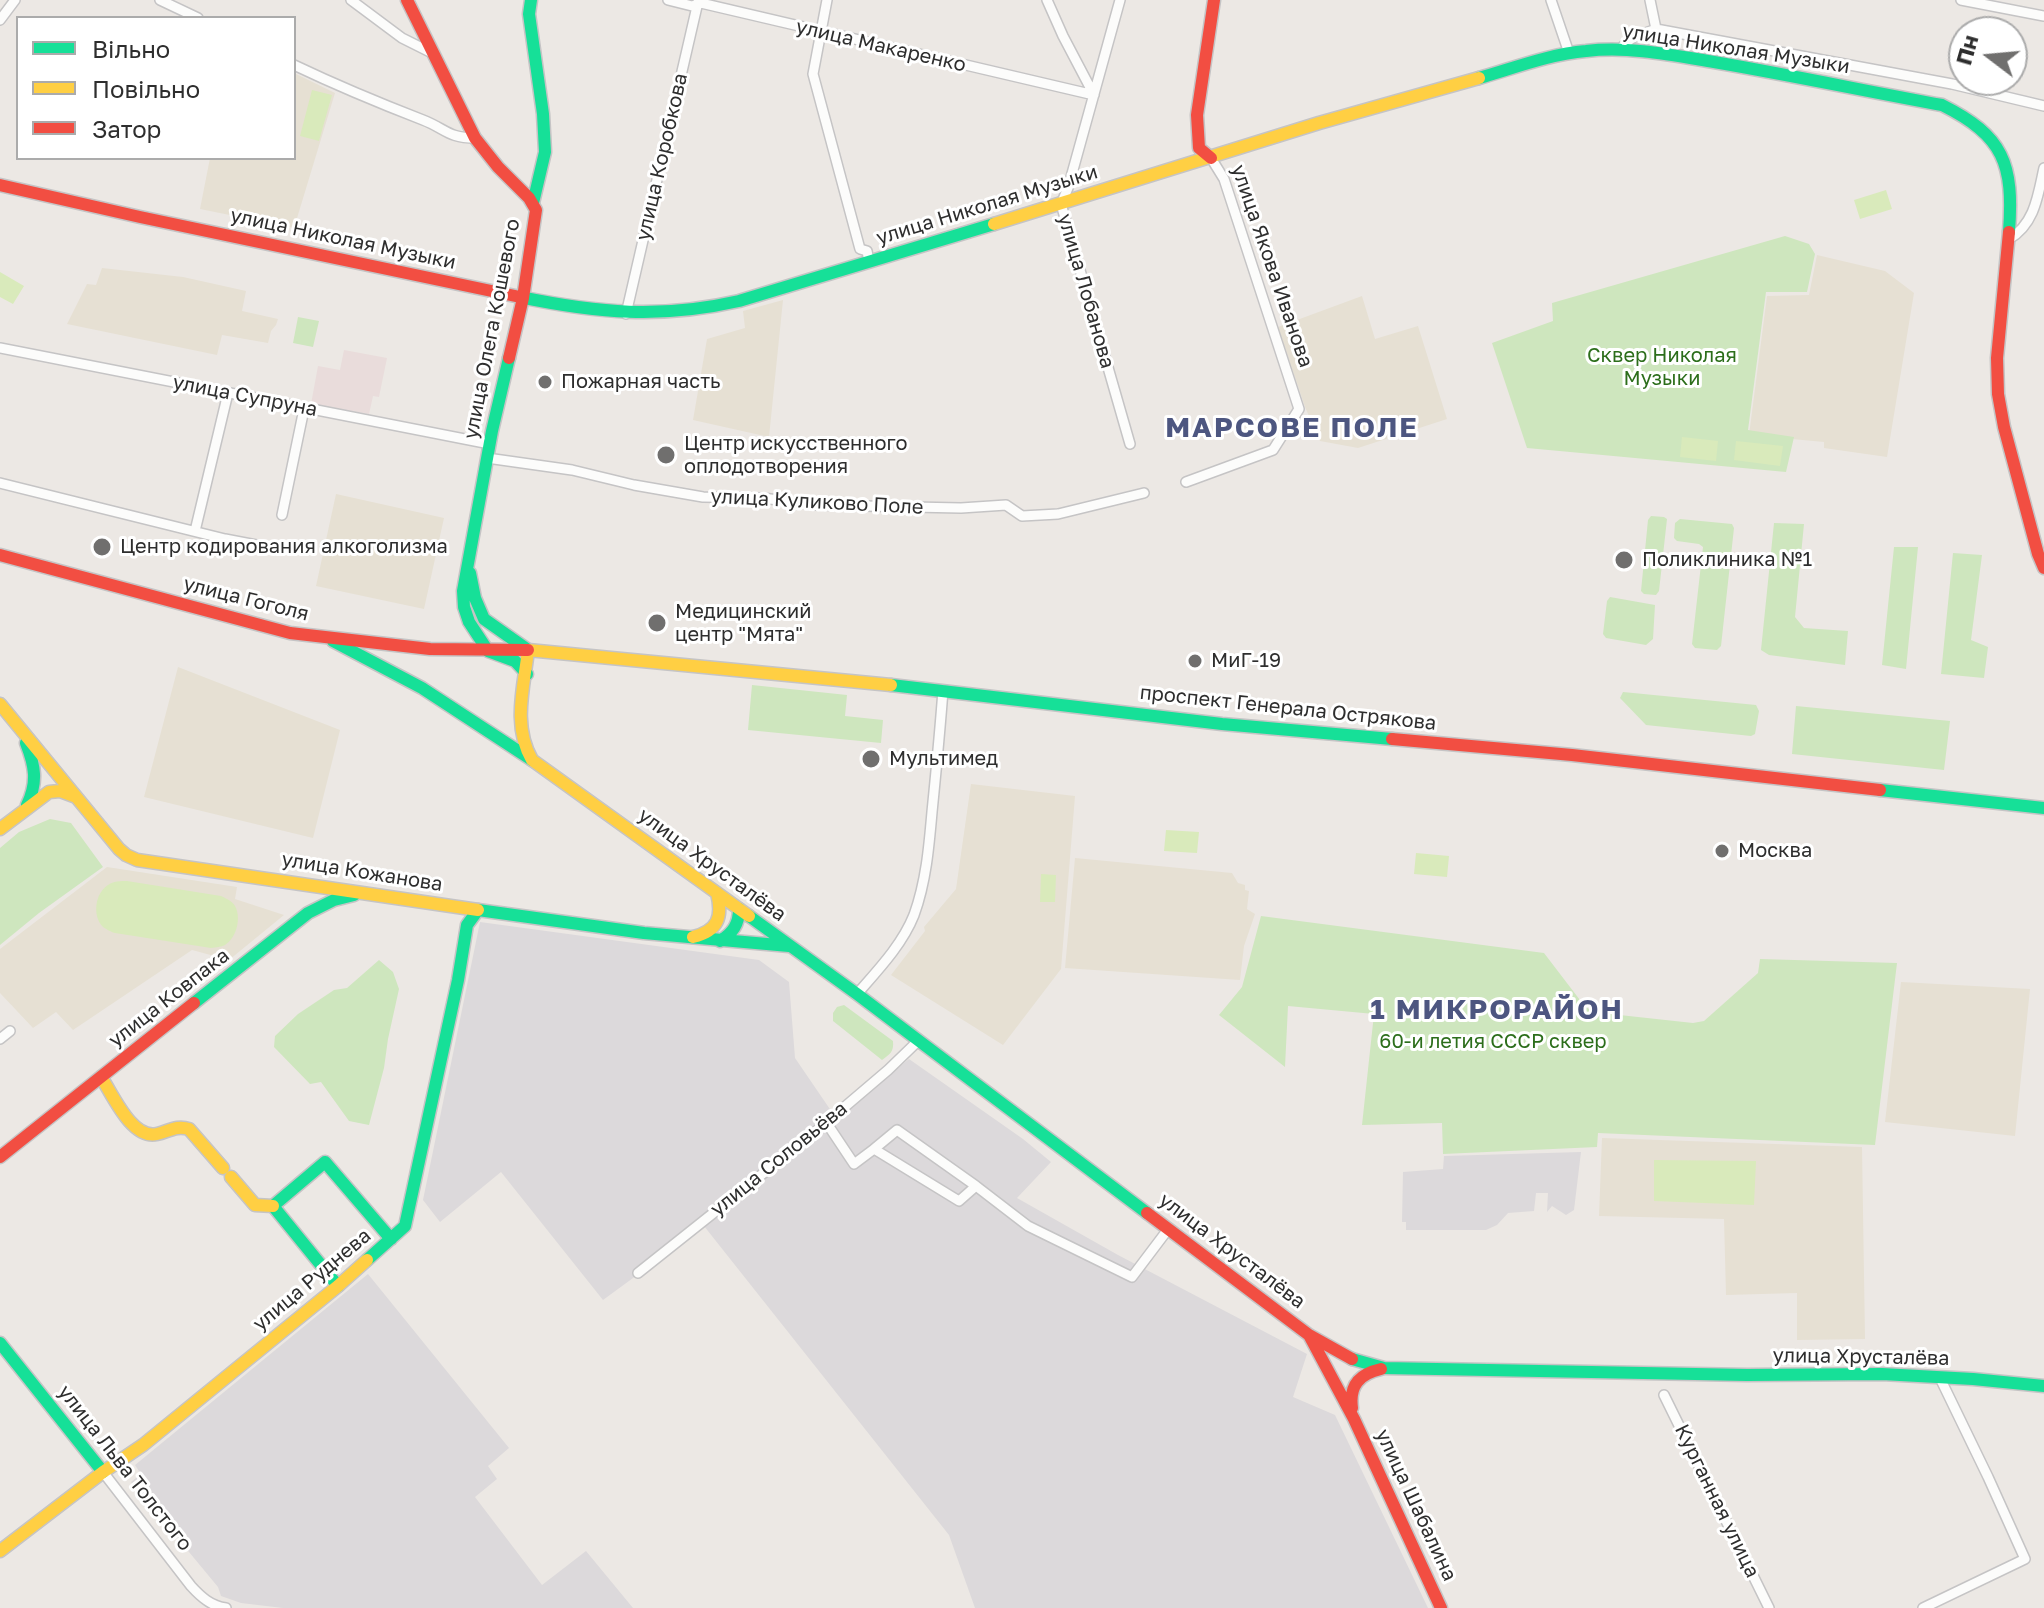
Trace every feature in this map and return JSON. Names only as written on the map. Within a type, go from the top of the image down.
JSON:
[{"type":"main road","points":[[407,0],[475,138],[533,203]]},
{"type":"main road","name":"улица Якова Иванова","points":[[1211,158],[1199,148],[1197,115],[1214,0]]},
{"type":"main road","name":"улица Олега Кошевого","points":[[488,651],[469,622],[463,591],[487,458],[523,298],[536,217],[533,203],[545,152],[530,7]]},
{"type":"main road","name":"улица Николая Музыки","points":[[0,185],[569,307],[626,314],[677,313],[712,308],[1319,123],[1569,53],[1621,48],[1746,67],[1942,105],[1961,114],[1995,144],[2008,171],[2012,201],[2009,239]]},
{"type":"main road","points":[[2009,239],[1996,383],[2009,445],[2044,568]]},
{"type":"main road","name":"улица Гоголя","points":[[0,555],[290,633],[430,649],[528,650]]},
{"type":"main road","name":"улица Олега Кошевого","points":[[469,557],[471,582],[484,619]]},
{"type":"main road","points":[[462,649],[479,636],[484,619],[528,650],[521,730],[525,751],[532,760]]},
{"type":"main road","name":"улица Хрусталёва","points":[[318,637],[334,642],[422,688],[532,760],[857,994],[1309,1335],[1345,1358],[1384,1368],[1747,1375],[1882,1374],[2044,1386]]},
{"type":"main road","name":"проспект Генерала Острякова","points":[[528,650],[943,690],[1222,724],[1572,755],[2044,808]]},
{"type":"main road","points":[[488,651],[515,661],[527,674]]},
{"type":"main road","name":"улица Кожанова","points":[[0,704],[119,849],[137,860],[462,908],[690,938],[789,946]]},
{"type":"main road","points":[[23,732],[37,776],[35,789],[25,809]]},
{"type":"main road","points":[[0,829],[49,792],[60,791],[79,798]]},
{"type":"main road","points":[[690,938],[713,928],[719,918],[721,905],[717,893]]},
{"type":"main road","name":"улица Ковпака","points":[[0,1157],[319,905],[342,897],[373,894]]},
{"type":"main road","name":"улица Руднева","points":[[0,1551],[143,1445],[338,1286],[405,1226],[458,980],[467,925],[462,908]]},
{"type":"main road","points":[[720,941],[736,928],[739,909]]},
{"type":"main road","name":"улица Руднева","points":[[467,925],[478,910]]},
{"type":"main road","points":[[101,1077],[141,1134],[151,1136],[182,1126],[190,1130],[255,1205],[273,1206],[325,1162],[391,1239]]},
{"type":"main road","points":[[273,1206],[338,1286]]},
{"type":"main road","name":"улица Шабалина","points":[[1309,1335],[1342,1394],[1441,1608]]},
{"type":"main road","name":"улица Льва Толстого","points":[[0,1343],[103,1472]]},
{"type":"main road","points":[[1342,1394],[1340,1369],[1345,1358]]},
{"type":"main road","name":"улица Шабалина","points":[[1354,1419],[1349,1396],[1354,1384],[1366,1373],[1384,1368]]},
{"type":"street","points":[[0,20],[15,0]]},
{"type":"street","points":[[160,0],[194,16]]},
{"type":"street","points":[[351,0],[402,38],[435,55]]},
{"type":"street","points":[[522,0],[530,7]]},
{"type":"street","name":"улица Макаренко","points":[[668,0],[692,6],[698,2],[1094,95]]},
{"type":"street","points":[[827,0],[813,74],[860,249],[867,251],[869,261]]},
{"type":"street","points":[[1047,0],[1094,95]]},
{"type":"street","name":"улица Лобанова","points":[[1120,0],[1061,204],[1130,444]]},
{"type":"street","points":[[1551,0],[1569,53]]},
{"type":"street","points":[[1650,0],[1656,29]]},
{"type":"street","points":[[1961,0],[2044,16]]},
{"type":"street","name":"улица Коробкова","points":[[626,314],[698,2]]},
{"type":"street","points":[[1621,48],[1632,38],[1656,29],[1952,84],[2044,106]]},
{"type":"street","points":[[296,66],[449,134],[475,138]]},
{"type":"street","name":"улица Якова Иванова","points":[[1186,482],[1273,450],[1299,409],[1224,179],[1211,158]]},
{"type":"street","points":[[2009,239],[2030,220],[2044,168]]},
{"type":"street","name":"улица Супруна","points":[[0,348],[490,444]]},
{"type":"street","points":[[195,531],[228,393]]},
{"type":"street","points":[[282,515],[304,409]]},
{"type":"street","name":"улица Куликово Поле","points":[[487,458],[572,470],[703,497],[763,498],[815,505],[961,508],[1006,505],[1022,516],[1058,514],[1144,493]]},
{"type":"street","points":[[0,483],[272,548]]},
{"type":"street","points":[[857,994],[903,935],[914,915],[920,894],[929,852],[943,690]]},
{"type":"street","points":[[0,1039],[10,1031]]},
{"type":"street","name":"улица Соловьёва","points":[[638,1273],[826,1122],[918,1041]]},
{"type":"street","points":[[826,1122],[854,1164],[897,1130],[1028,1226],[1132,1277],[1169,1228]]},
{"type":"street","points":[[874,1149],[959,1201],[976,1186]]},
{"type":"street","points":[[1923,1608],[2025,1559],[1940,1378]]},
{"type":"street","name":"Курганная улица","points":[[1664,1395],[1769,1608]]},
{"type":"street","name":"улица Льва Толстого","points":[[103,1472],[191,1586],[203,1599],[226,1608]]},
{"type":"shaded area","points":[[296,74],[335,93],[294,228],[200,209],[210,160],[296,160]]},
{"type":"shaded area","points":[[1817,255],[1885,271],[1914,293],[1887,457],[1824,448],[1824,442],[1749,435],[1767,296],[1809,295]]},
{"type":"shaded area","points":[[102,268],[183,277],[246,291],[242,311],[278,319],[268,343],[222,335],[217,355],[67,324],[87,284],[96,285]]},
{"type":"shaded area","points":[[1362,296],[1375,339],[1418,326],[1447,419],[1358,448],[1320,441],[1278,327]]},
{"type":"shaded area","points":[[783,300],[769,437],[693,420],[707,339],[745,328],[743,311]]},
{"type":"shaded area","points":[[344,350],[387,358],[379,397],[373,396],[369,414],[311,404],[318,366],[340,370]]},
{"type":"shaded area","points":[[336,494],[444,518],[424,609],[316,586]]},
{"type":"shaded area","points":[[178,667],[340,730],[313,838],[144,797]]},
{"type":"shaded area","points":[[971,784],[1075,796],[1061,969],[1003,1045],[891,975],[925,931],[924,927],[956,889]]},
{"type":"shaded area","points":[[1075,858],[1232,873],[1238,883],[1245,885],[1245,890],[1249,891],[1247,909],[1255,914],[1244,946],[1240,980],[1065,968]]},
{"type":"shaded area","points":[[107,867],[237,887],[235,899],[284,915],[229,960],[192,950],[73,1030],[56,1012],[33,1028],[0,993],[0,949]]},
{"type":"shaded area","points":[[480,922],[759,960],[789,982],[795,1058],[836,1118],[909,1059],[1023,1139],[1051,1162],[1017,1198],[1307,1354],[1293,1397],[1335,1415],[1428,1608],[975,1608],[949,1535],[704,1226],[603,1300],[501,1172],[440,1222],[423,1200]]},
{"type":"shaded area","points":[[1901,982],[2030,989],[2015,1136],[1885,1122]]},
{"type":"shaded area","points":[[1602,1138],[1862,1147],[1865,1339],[1797,1340],[1797,1293],[1726,1295],[1724,1219],[1599,1216]]},
{"type":"shaded area","points":[[1581,1152],[1574,1210],[1566,1215],[1552,1206],[1547,1212],[1548,1193],[1536,1193],[1534,1211],[1508,1213],[1497,1225],[1486,1230],[1406,1230],[1406,1222],[1402,1222],[1403,1172],[1443,1169],[1444,1156]]},
{"type":"shaded area","points":[[368,1274],[509,1448],[488,1466],[497,1479],[475,1497],[542,1585],[586,1551],[633,1608],[283,1608],[241,1603],[221,1596],[218,1587],[131,1482],[141,1474],[135,1465]]},
{"type":"green space","points":[[312,90],[332,95],[319,141],[300,136]]},
{"type":"green space","points":[[1886,190],[1892,209],[1860,219],[1854,200]]},
{"type":"green space","name":"Сквер Николая Музыки","points":[[1785,236],[1809,244],[1815,254],[1807,292],[1766,292],[1748,430],[1794,437],[1786,472],[1527,448],[1492,343],[1553,321],[1552,303]]},
{"type":"green space","points":[[0,272],[24,286],[13,304],[0,297]]},
{"type":"green space","points":[[298,317],[319,321],[313,347],[293,343]]},
{"type":"green space","points":[[1682,437],[1718,441],[1716,461],[1680,457]]},
{"type":"green space","points":[[1736,441],[1783,446],[1780,466],[1734,460]]},
{"type":"green space","points":[[1651,516],[1667,519],[1656,595],[1641,591],[1648,520]]},
{"type":"green space","points":[[1680,519],[1732,524],[1734,528],[1721,646],[1717,650],[1695,648],[1692,644],[1703,547],[1674,538],[1675,523]]},
{"type":"green space","points":[[1774,523],[1804,524],[1795,617],[1804,628],[1848,631],[1845,665],[1769,655],[1761,650]]},
{"type":"green space","points":[[1894,547],[1918,547],[1906,669],[1882,665]]},
{"type":"green space","points":[[1953,553],[1982,555],[1971,640],[1988,647],[1984,678],[1941,674]]},
{"type":"green space","points":[[1610,597],[1655,605],[1653,639],[1646,645],[1606,638],[1603,634]]},
{"type":"green space","points":[[752,685],[847,695],[845,716],[883,720],[881,743],[748,730]]},
{"type":"green space","points":[[1623,692],[1756,705],[1759,711],[1755,734],[1646,725],[1620,698]]},
{"type":"green space","points":[[1796,706],[1950,721],[1944,770],[1792,754]]},
{"type":"green space","points":[[50,819],[71,823],[103,867],[0,945],[0,848],[19,832]]},
{"type":"green space","points":[[1166,830],[1199,832],[1197,853],[1164,851]]},
{"type":"green space","points":[[1416,853],[1449,856],[1447,877],[1414,874]]},
{"type":"green space","points":[[1041,874],[1056,875],[1055,902],[1040,902]]},
{"type":"green space","points":[[127,881],[221,896],[236,908],[238,923],[235,933],[225,945],[211,948],[115,933],[103,927],[97,917],[98,899],[110,884]]},
{"type":"green space","name":"60-и летия СССР сквер","points":[[1261,916],[1544,953],[1592,1012],[1693,1023],[1704,1021],[1758,973],[1760,959],[1897,963],[1875,1145],[1598,1133],[1597,1147],[1443,1154],[1442,1123],[1362,1125],[1374,1014],[1288,1006],[1285,1067],[1219,1015],[1242,987]]},
{"type":"green space","points":[[379,960],[393,972],[399,989],[369,1125],[349,1121],[321,1082],[310,1084],[274,1047],[275,1036],[298,1014],[334,990],[347,988]]},
{"type":"green space","points":[[844,1005],[893,1041],[892,1050],[882,1060],[833,1021],[837,1007]]},
{"type":"green space","points":[[1654,1160],[1756,1161],[1754,1205],[1654,1201]]},
{"type":"traffic: fast","points":[[531,0],[529,14],[545,152],[533,203]]},
{"type":"traffic: fast","points":[[1479,78],[1573,53],[1634,50],[1942,105],[1979,128],[2001,155],[2009,188],[2009,232]]},
{"type":"traffic: fast","points":[[520,297],[629,312],[710,307],[994,224]]},
{"type":"traffic: fast","points":[[509,358],[492,431],[463,591],[469,622],[488,651],[515,661],[527,674]]},
{"type":"traffic: fast","points":[[470,573],[475,598],[484,619],[528,650]]},
{"type":"traffic: fast","points":[[333,641],[422,688],[532,760]]},
{"type":"traffic: fast","points":[[891,685],[1222,724],[1392,739]]},
{"type":"traffic: fast","points":[[26,743],[34,774],[27,805]]},
{"type":"traffic: fast","points":[[1880,790],[2044,808]]},
{"type":"traffic: fast","points":[[194,1003],[308,913],[334,900],[354,895]]},
{"type":"traffic: fast","points":[[720,941],[734,928],[739,909]]},
{"type":"traffic: fast","points":[[367,1260],[405,1226],[467,925],[478,910],[644,933],[789,946]]},
{"type":"traffic: fast","points":[[749,916],[1147,1213]]},
{"type":"traffic: fast","points":[[338,1286],[273,1206],[325,1162],[391,1239]]},
{"type":"traffic: fast","points":[[0,1343],[103,1472]]},
{"type":"traffic: fast","points":[[1352,1359],[1384,1368],[1747,1375],[1882,1374],[2044,1386]]},
{"type":"traffic: slow","points":[[994,224],[1319,123],[1479,78]]},
{"type":"traffic: slow","points":[[528,650],[521,720],[522,733],[532,760],[749,916]]},
{"type":"traffic: slow","points":[[528,650],[891,685]]},
{"type":"traffic: slow","points":[[0,704],[119,849],[137,860],[478,910]]},
{"type":"traffic: slow","points":[[0,829],[49,792],[60,791],[76,797]]},
{"type":"traffic: slow","points":[[693,937],[708,931],[717,922],[717,893]]},
{"type":"traffic: slow","points":[[101,1077],[124,1114],[139,1130],[157,1134],[177,1128],[189,1129],[223,1168]]},
{"type":"traffic: slow","points":[[231,1177],[255,1205],[273,1206]]},
{"type":"traffic: slow","points":[[0,1551],[143,1445],[367,1260]]},
{"type":"traffic: jam","points":[[407,0],[475,138],[529,198],[536,210],[523,298],[509,358]]},
{"type":"traffic: jam","points":[[1211,158],[1199,148],[1197,115],[1214,0]]},
{"type":"traffic: jam","points":[[0,185],[520,297]]},
{"type":"traffic: jam","points":[[2009,232],[1997,358],[1998,394],[2004,427],[2044,568]]},
{"type":"traffic: jam","points":[[0,555],[290,633],[430,649],[528,650]]},
{"type":"traffic: jam","points":[[1392,739],[1572,755],[1880,790]]},
{"type":"traffic: jam","points":[[0,1157],[194,1003]]},
{"type":"traffic: jam","points":[[1147,1213],[1309,1335],[1352,1359]]},
{"type":"traffic: jam","points":[[1309,1335],[1354,1419],[1441,1608]]},
{"type":"traffic: jam","points":[[1352,1408],[1352,1393],[1357,1382],[1381,1369]]},
{"type":"place","name":"Пожарная часть","points":[[545,382]]},
{"type":"place","name":"Центр искусственного оплодотворения","points":[[666,455]]},
{"type":"place","name":"Центр кодирования алкоголизма","points":[[102,547]]},
{"type":"place","name":"Поликлиника №1","points":[[1624,560]]},
{"type":"place","name":"Медицинский центр \"Мята\"","points":[[657,623]]},
{"type":"place","name":"МиГ-19","points":[[1195,661]]},
{"type":"place","name":"Мультимед","points":[[871,759]]},
{"type":"place","name":"Москва","points":[[1722,851]]},
{"type":"district","name":"МАРСОВЕ ПОЛЕ","points":[[1292,428]]},
{"type":"district","name":"1 МИКРОРАЙОН","points":[[1497,1010]]}]
